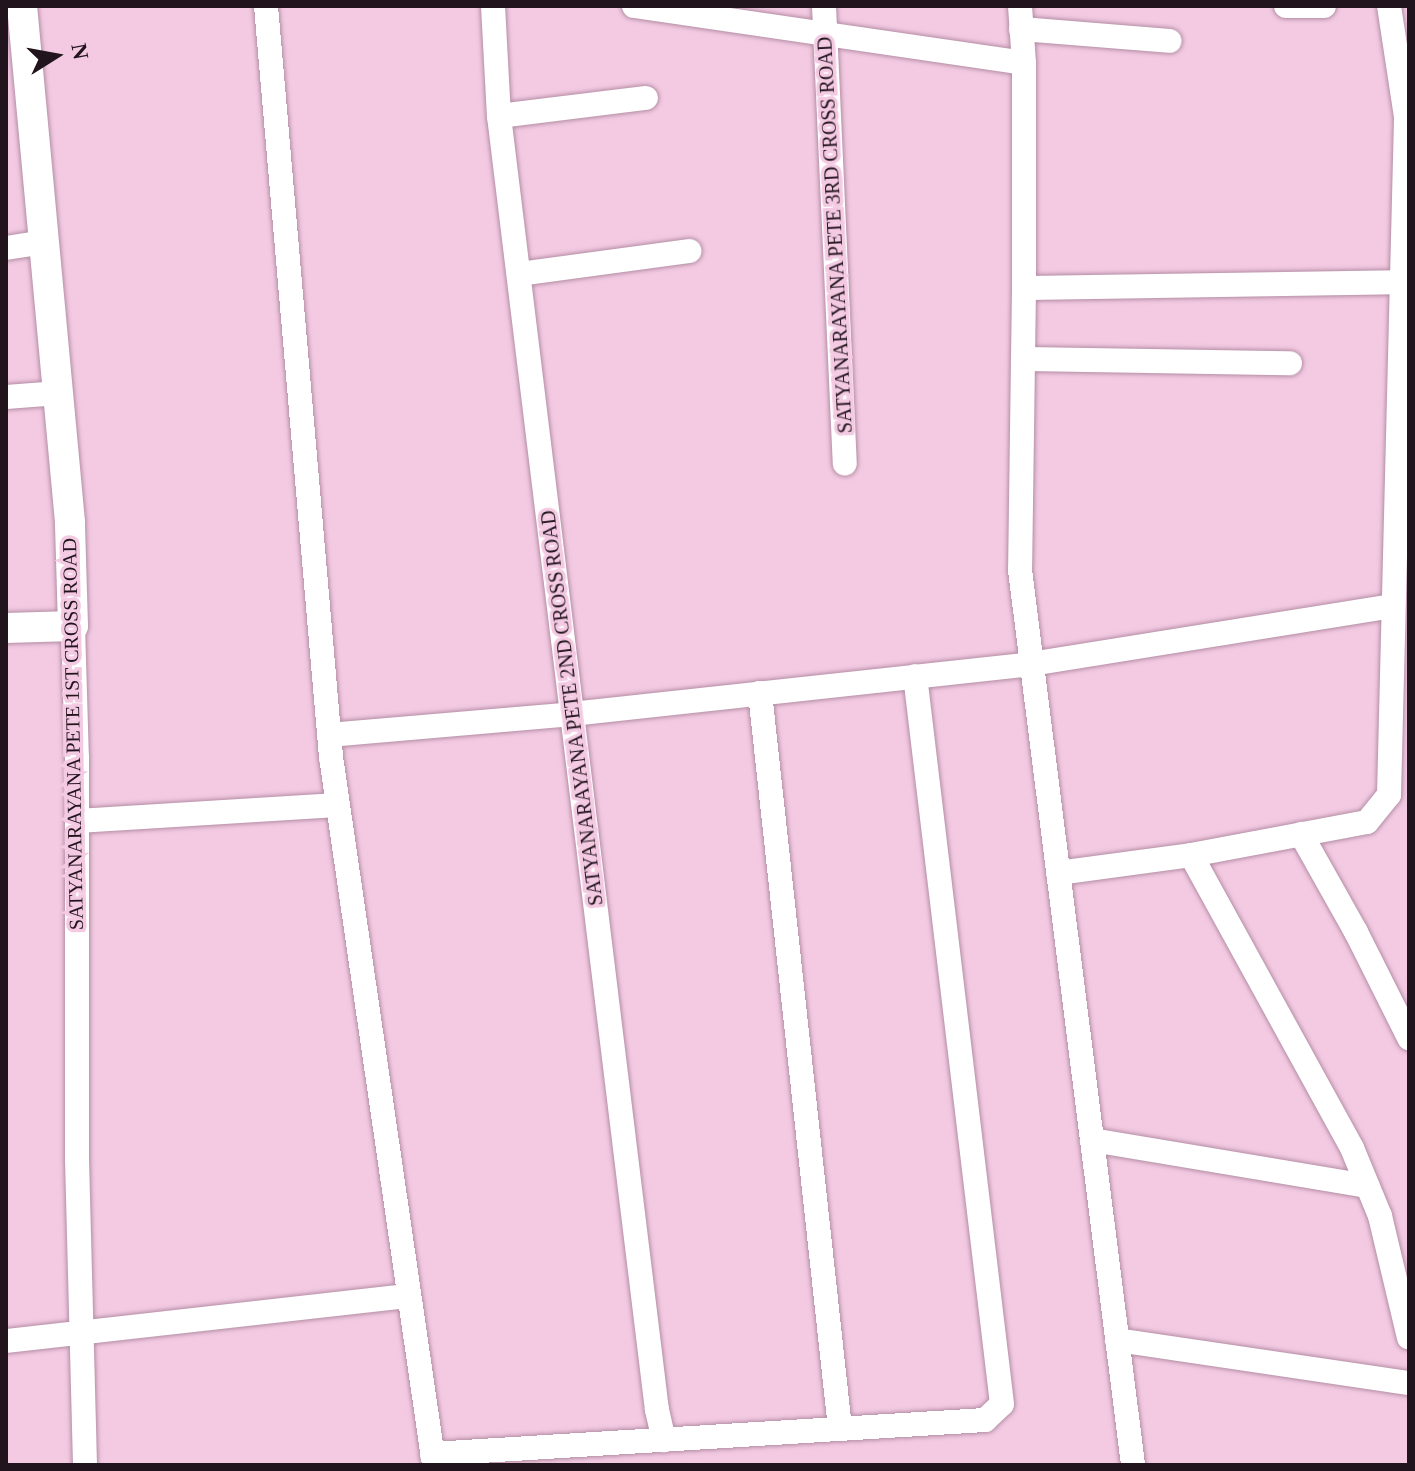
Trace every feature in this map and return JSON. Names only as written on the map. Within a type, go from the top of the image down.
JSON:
[{"type":"street","name":"SATYANARAYANA PETE 1ST CROSS ROAD","points":[[22,6],[70,522],[77,821],[77,1159],[85,1465]]},
{"type":"street","points":[[266,6],[329,735],[433,1460],[664,1440],[985,1420],[1002,1404],[915,676]]},
{"type":"street","name":"SATYANARAYANA PETE 2ND CROSS ROAD","points":[[493,6],[499,116],[657,1410],[664,1440]]},
{"type":"street","points":[[634,6],[825,31],[1024,63]]},
{"type":"street","name":"SATYANARAYANA PETE 3RD CROSS ROAD","points":[[824,6],[845,464]]},
{"type":"street","points":[[1286,6],[1324,6]]},
{"type":"street","points":[[1058,873],[1191,855],[1367,822],[1389,795],[1408,117],[1389,6]]},
{"type":"street","points":[[1133,1465],[1020,570],[1024,288],[1024,63],[1021,17],[1170,41]]},
{"type":"street","points":[[499,116],[646,98]]},
{"type":"street","points":[[6,248],[44,242]]},
{"type":"street","points":[[519,274],[689,251]]},
{"type":"street","points":[[1024,288],[1401,282]]},
{"type":"street","points":[[1023,359],[1290,363]]},
{"type":"street","points":[[6,397],[59,393]]},
{"type":"street","points":[[329,735],[572,714],[1031,664],[1392,606]]},
{"type":"street","points":[[6,628],[73,626]]},
{"type":"street","points":[[760,693],[840,1428]]},
{"type":"street","points":[[77,821],[338,805]]},
{"type":"street","points":[[1301,834],[1356,932],[1409,1038]]},
{"type":"street","points":[[1191,855],[1352,1148],[1380,1216],[1409,1338]]},
{"type":"street","points":[[1092,1140],[1367,1186]]},
{"type":"street","points":[[6,1341],[408,1296]]},
{"type":"street","points":[[1117,1340],[1409,1383]]}]
